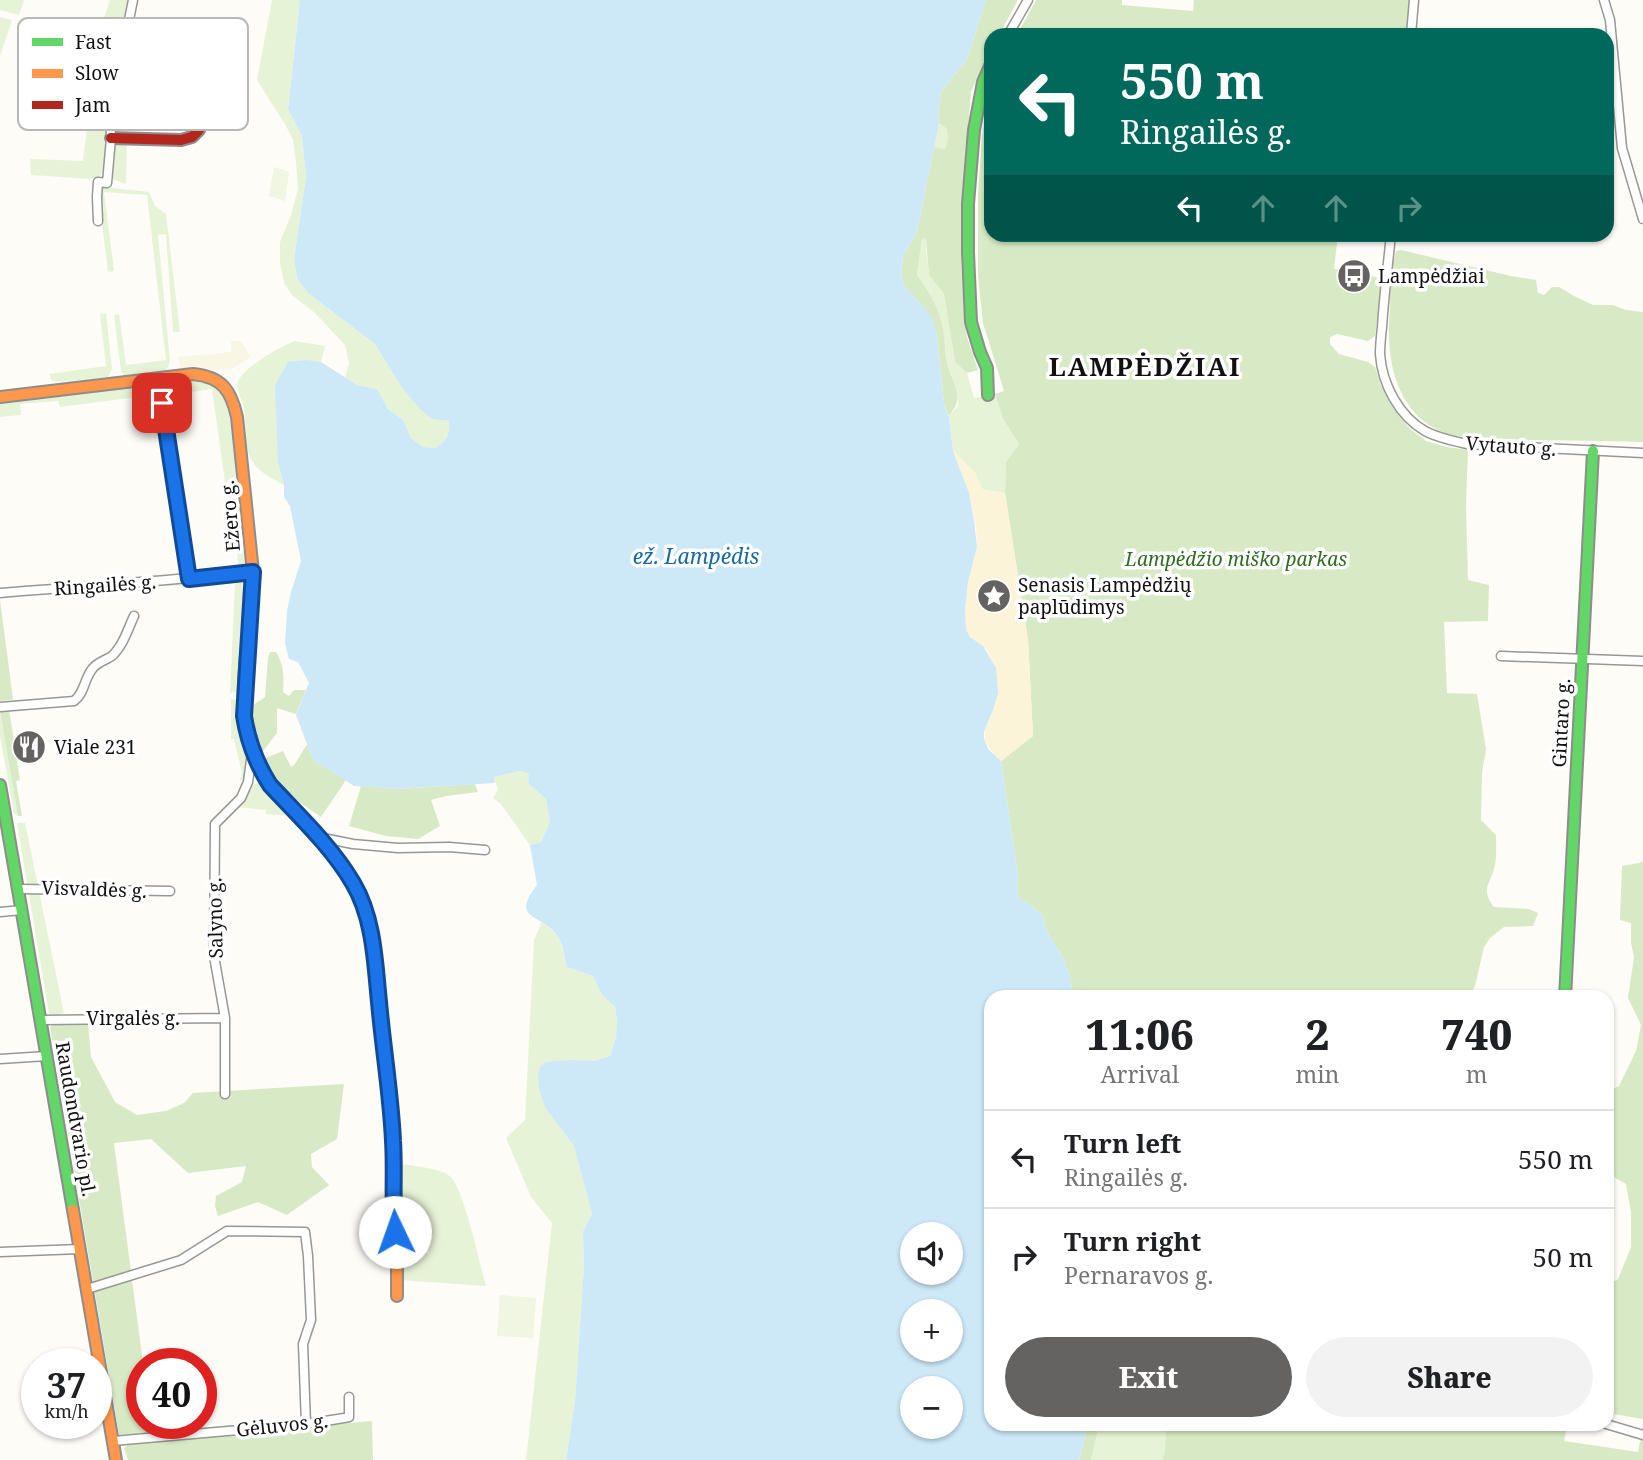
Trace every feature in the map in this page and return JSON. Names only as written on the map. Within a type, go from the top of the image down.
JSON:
[{"type":"street","points":[[129,18],[133,0]]},
{"type":"street","points":[[1012,28],[1028,0]]},
{"type":"street","points":[[1412,28],[1414,0]]},
{"type":"street","points":[[1604,0],[1611,28]]},
{"type":"street","points":[[1614,58],[1622,148],[1643,219]]},
{"type":"street","points":[[984,80],[974,130],[968,241],[971,322],[979,352],[987,368],[988,395]]},
{"type":"street","points":[[98,221],[98,182],[107,183],[111,130]]},
{"type":"street","points":[[111,138],[187,140],[199,130]]},
{"type":"street","name":"Vytauto g.","points":[[1390,242],[1380,354],[1389,390],[1412,421],[1426,432],[1467,444],[1643,453]]},
{"type":"street","name":"Ežero g.","points":[[0,397],[203,375],[224,385],[230,393],[237,417],[253,572],[244,716],[247,734],[252,753],[270,785],[340,863],[354,884],[368,918],[393,1137],[397,1296]]},
{"type":"street","points":[[158,378],[189,579]]},
{"type":"street","name":"Gintaro g.","points":[[1565,990],[1593,451]]},
{"type":"street","name":"Ringailės g.","points":[[0,593],[253,572]]},
{"type":"street","points":[[0,707],[74,701],[81,694],[95,665],[111,657],[117,649],[134,616]]},
{"type":"street","points":[[1501,656],[1643,661]]},
{"type":"street","name":"Salyno g.","points":[[225,1094],[225,1018],[214,957],[215,824],[241,798],[248,782],[252,753]]},
{"type":"street","name":"Raudondvario pl.","points":[[0,785],[116,1460]]},
{"type":"street","points":[[318,837],[398,848],[449,847],[485,850]]},
{"type":"street","name":"Visvaldės g.","points":[[18,889],[170,891]]},
{"type":"street","points":[[0,912],[22,910]]},
{"type":"street","name":"Virgalės g.","points":[[41,1020],[225,1018]]},
{"type":"street","points":[[0,1059],[47,1056]]},
{"type":"street","points":[[87,1289],[181,1260],[227,1231],[305,1232],[311,1320],[303,1344],[306,1424]]},
{"type":"street","points":[[0,1252],[80,1249]]},
{"type":"street","name":"Gėluvos g.","points":[[113,1441],[306,1424],[349,1417],[349,1397]]},
{"type":"street","points":[[1614,1426],[1643,1435]]},
{"type":"shaded area","points":[[231,341],[241,341],[251,357],[230,370],[181,370],[178,357],[231,352]]},
{"type":"green space","points":[[0,0],[24,0],[19,15],[0,10]]},
{"type":"green space","points":[[110,0],[129,0],[125,18],[104,18]]},
{"type":"green space","points":[[272,0],[300,0],[288,108],[302,136],[306,177],[294,259],[297,278],[308,293],[375,344],[402,388],[432,419],[450,421],[447,437],[436,448],[423,447],[411,438],[403,420],[388,409],[377,389],[357,385],[345,378],[349,363],[345,345],[315,313],[292,295],[284,283],[280,242],[298,189],[296,162],[293,140],[257,80]]},
{"type":"green space","points":[[986,0],[1018,0],[1003,28],[984,28],[984,63],[971,92],[961,213],[961,266],[967,337],[978,370],[967,373],[955,362],[944,294],[929,275],[926,239],[922,238],[917,275],[939,314],[947,361],[958,397],[949,416],[944,404],[937,335],[923,306],[904,286],[901,272],[903,256],[917,232],[934,147],[945,149],[948,140],[947,129],[939,123],[941,92],[967,59]]},
{"type":"green space","points":[[1036,0],[1122,0],[1122,5],[1193,11],[1194,0],[1410,0],[1407,28],[1021,28]]},
{"type":"green space","points":[[0,17],[12,20],[0,56]]},
{"type":"green space","points":[[939,123],[947,129],[945,149],[934,147]]},
{"type":"green space","name":"Lampėdžio miško parkas","points":[[984,125],[984,242],[1337,242],[1334,269],[1376,277],[1379,280],[1382,286],[1375,336],[1368,341],[1337,334],[1330,337],[1330,344],[1339,354],[1368,362],[1375,367],[1394,409],[1409,428],[1426,441],[1468,450],[1468,580],[1489,585],[1488,621],[1444,622],[1447,693],[1477,694],[1486,749],[1482,773],[1481,820],[1496,835],[1496,861],[1487,895],[1494,907],[1529,909],[1538,913],[1533,926],[1504,927],[1490,938],[1484,947],[1473,990],[1073,990],[1069,973],[1049,936],[1042,915],[1019,898],[1001,761],[1033,736],[1028,640],[1005,493],[1006,462],[1019,444],[1003,419],[995,394],[1004,391],[983,323],[978,275],[978,192]]},
{"type":"green space","points":[[87,130],[105,130],[104,164],[100,176],[91,179],[31,175],[30,159],[83,161]]},
{"type":"green space","points":[[127,142],[126,184],[114,180],[111,176],[113,146]]},
{"type":"green space","points":[[274,167],[289,172],[285,201],[269,196]]},
{"type":"green space","points":[[103,187],[149,192],[155,206],[166,214],[180,332],[173,332],[166,234],[158,235],[170,361],[165,371],[124,375],[121,371],[114,315],[119,314],[126,365],[166,360],[147,195],[104,192],[114,271],[108,272],[99,198]]},
{"type":"green space","points":[[922,238],[927,239],[929,275],[944,294],[955,362],[967,373],[974,398],[995,394],[1003,419],[1019,444],[1006,462],[1005,493],[983,490],[975,473],[953,451],[949,416],[958,406],[958,393],[948,366],[942,325],[917,275]]},
{"type":"green space","points":[[1396,251],[1536,280],[1538,293],[1544,295],[1552,287],[1559,287],[1593,305],[1613,305],[1643,312],[1643,442],[1472,438],[1452,435],[1421,419],[1401,392],[1391,359],[1391,278]]},
{"type":"green space","points":[[106,313],[112,369],[108,377],[52,381],[49,374],[106,366],[100,314]]},
{"type":"green space","points":[[295,341],[325,346],[321,362],[308,360],[278,463],[284,485],[259,469],[249,454],[238,382],[254,364]]},
{"type":"green space","points":[[192,379],[213,384],[225,402],[232,429],[236,481],[225,482],[212,389],[169,395],[168,415],[165,392],[168,382]]},
{"type":"green space","points":[[153,384],[158,389],[163,425],[160,426],[153,395],[60,407],[58,401],[20,404],[21,415],[0,417],[0,402]]},
{"type":"green space","points":[[239,501],[245,562],[239,569],[230,502]]},
{"type":"green space","points":[[243,577],[246,579],[238,691],[230,693],[235,583],[168,586]]},
{"type":"green space","points":[[0,600],[13,699],[0,701]]},
{"type":"green space","points":[[270,652],[276,652],[281,662],[283,692],[289,696],[294,690],[306,690],[296,714],[277,708],[277,733],[261,754],[251,716],[252,706],[265,697]]},
{"type":"green space","points":[[231,699],[237,700],[238,724],[247,766],[244,780],[240,780],[242,773],[234,739],[231,739]]},
{"type":"green space","points":[[9,709],[20,780],[16,781],[22,816],[18,816],[0,711]]},
{"type":"green space","points":[[0,711],[18,816],[14,813],[0,736]]},
{"type":"green space","points":[[307,744],[313,760],[346,780],[321,817],[282,790],[265,760],[283,751],[291,767]]},
{"type":"green space","points":[[520,771],[529,774],[528,783],[546,799],[550,822],[541,842],[530,845],[501,804],[493,798],[498,790],[494,777]]},
{"type":"green space","points":[[257,783],[260,784],[289,816],[236,807]]},
{"type":"green space","points":[[475,784],[478,792],[431,800],[440,826],[418,839],[386,836],[349,826],[361,786],[398,789]]},
{"type":"green space","points":[[17,823],[25,823],[64,1013],[51,1016],[49,1014]]},
{"type":"green space","points":[[1643,861],[1643,1419],[1614,1414],[1614,1282],[1618,1279],[1631,1247],[1631,1212],[1626,1184],[1614,1177],[1614,1088],[1619,1086],[1636,1051],[1641,1025],[1628,998],[1634,957],[1631,923],[1620,920],[1622,866]]},
{"type":"green space","points":[[542,922],[559,936],[567,967],[593,976],[602,995],[615,1007],[617,1020],[616,1037],[610,1056],[595,1061],[572,1060],[546,1109],[574,1146],[592,1214],[583,1231],[584,1266],[575,1401],[566,1460],[526,1460],[552,1223],[531,1197],[506,1138],[525,1120],[534,940]]},
{"type":"green space","points":[[59,1022],[88,1022],[91,1057],[115,1102],[137,1115],[166,1111],[184,1103],[193,1093],[344,1084],[337,1139],[311,1154],[312,1167],[329,1185],[287,1215],[258,1202],[218,1216],[216,1196],[242,1182],[246,1166],[188,1173],[151,1139],[114,1143],[141,1348],[126,1348],[126,1435],[119,1435],[112,1394],[112,1348],[104,1348],[50,1027]]},
{"type":"green space","points":[[398,1163],[434,1169],[451,1177],[466,1212],[486,1286],[401,1280],[401,1255],[429,1253],[428,1237],[400,1235],[398,1230]]},
{"type":"green space","points":[[500,1295],[536,1298],[533,1338],[497,1336]]},
{"type":"green space","points":[[372,1421],[373,1460],[128,1460],[124,1448],[132,1443],[217,1439],[217,1435]]},
{"type":"green space","points":[[1643,1425],[1643,1460],[1162,1460],[1166,1431],[1566,1431],[1564,1441],[1638,1452]]},
{"type":"green space","points":[[1086,1431],[1098,1431],[1091,1460],[1079,1460]]},
{"type":"green space","points":[[1098,1431],[1166,1431],[1162,1460],[1091,1460]]},
{"type":"sand","name":"Senasis Lampėdžių paplūdimys","points":[[953,451],[975,473],[983,490],[1005,493],[1028,640],[1033,736],[1001,761],[985,741],[985,731],[993,706],[990,656],[966,629],[965,607],[977,547],[976,532],[969,497]]},
{"type":"water","name":"ež. Lampėdis","points":[[300,0],[986,0],[967,59],[941,92],[939,123],[917,232],[903,256],[901,272],[904,286],[932,318],[937,335],[944,404],[949,417],[953,451],[969,493],[977,547],[968,582],[966,630],[970,637],[983,646],[996,668],[998,693],[984,738],[988,749],[1001,761],[1019,898],[1042,915],[1049,936],[1069,973],[1073,990],[984,990],[984,1431],[1086,1431],[1079,1460],[566,1460],[575,1401],[584,1266],[583,1231],[592,1214],[574,1146],[546,1109],[538,1076],[540,1067],[546,1062],[594,1061],[610,1056],[616,1037],[615,1007],[602,995],[593,976],[567,967],[557,935],[527,910],[529,896],[537,885],[530,845],[541,842],[550,822],[546,799],[528,783],[529,774],[520,771],[494,777],[495,783],[398,789],[354,786],[313,760],[296,715],[309,683],[298,662],[289,659],[285,643],[287,611],[301,561],[278,463],[275,385],[288,362],[321,362],[357,385],[377,389],[388,409],[403,420],[411,438],[423,447],[436,448],[440,445],[447,437],[449,426],[449,421],[432,419],[420,409],[402,388],[375,344],[308,293],[297,278],[294,259],[306,177],[302,136],[288,109]]},
{"type":"traffic: fast","points":[[984,80],[974,130],[968,204],[968,253],[971,322],[987,368],[988,395]]},
{"type":"traffic: fast","points":[[1565,990],[1593,451]]},
{"type":"traffic: fast","points":[[250,613],[244,697],[251,746],[267,779],[328,849],[355,888],[369,927],[376,968]]},
{"type":"traffic: fast","points":[[0,785],[73,1210]]},
{"type":"traffic: slow","points":[[0,397],[193,374],[211,378],[224,386],[232,399],[237,417],[253,572],[250,613]]},
{"type":"traffic: slow","points":[[376,968],[393,1137],[397,1296]]},
{"type":"traffic: slow","points":[[73,1210],[116,1460]]},
{"type":"traffic: jam","points":[[111,138],[181,140],[192,137],[199,130]]},
{"type":"place","name":"Lampėdžiai","points":[[1354,276]]},
{"type":"place","name":"Senasis Lampėdžių paplūdimys","points":[[994,596]]},
{"type":"place","name":"Viale 231","points":[[29,747]]},
{"type":"district","name":"LAMPĖDŽIAI","points":[[1145,366]]},
{"type":"route","points":[[162,403],[189,579],[253,572],[244,697],[244,716],[252,753],[270,785],[340,863],[354,884],[368,918],[393,1137],[395,1232]]}]
